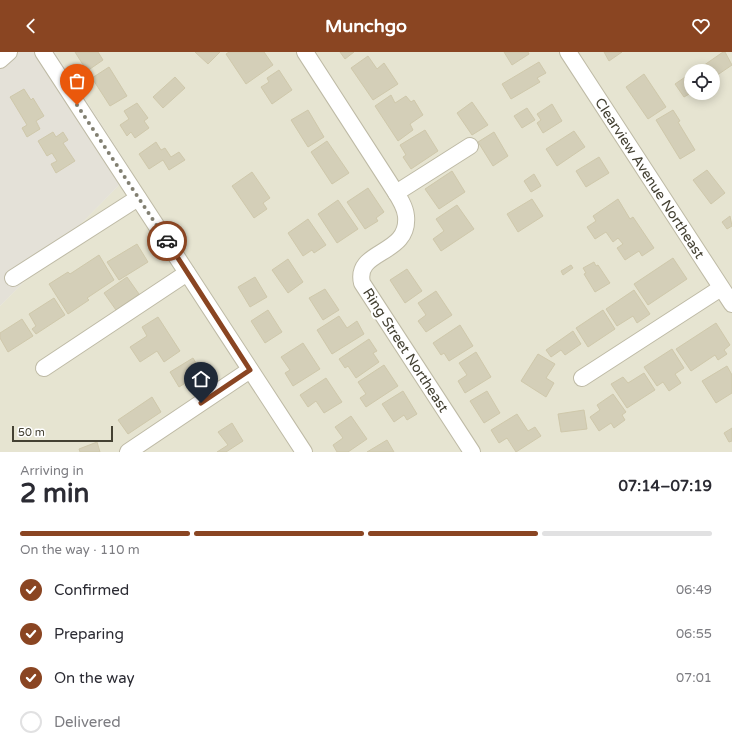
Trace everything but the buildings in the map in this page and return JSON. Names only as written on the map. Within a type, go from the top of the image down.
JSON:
[{"type":"street","points":[[0,60],[9,52]]},
{"type":"street","points":[[43,52],[304,452]]},
{"type":"street","name":"Ring Street Northeast","points":[[305,52],[396,193],[406,216],[404,232],[398,242],[366,263],[362,268],[360,275],[362,283],[472,452]]},
{"type":"street","name":"Clearview Avenue Northeast","points":[[568,52],[732,304]]},
{"type":"street","points":[[396,193],[470,146]]},
{"type":"street","points":[[13,278],[138,198]]},
{"type":"street","points":[[44,368],[187,273]]},
{"type":"street","points":[[582,378],[721,288]]},
{"type":"street","points":[[128,452],[250,370]]},
{"type":"shaded area","points":[[0,52],[55,52],[132,172],[0,306]]},
{"type":"shaded area","points":[[55,52],[732,52],[732,452],[0,452],[0,306],[132,172]]},
{"type":"way so far","points":[[77,105],[167,241]]},
{"type":"route","points":[[167,241],[250,370],[201,403]]}]
